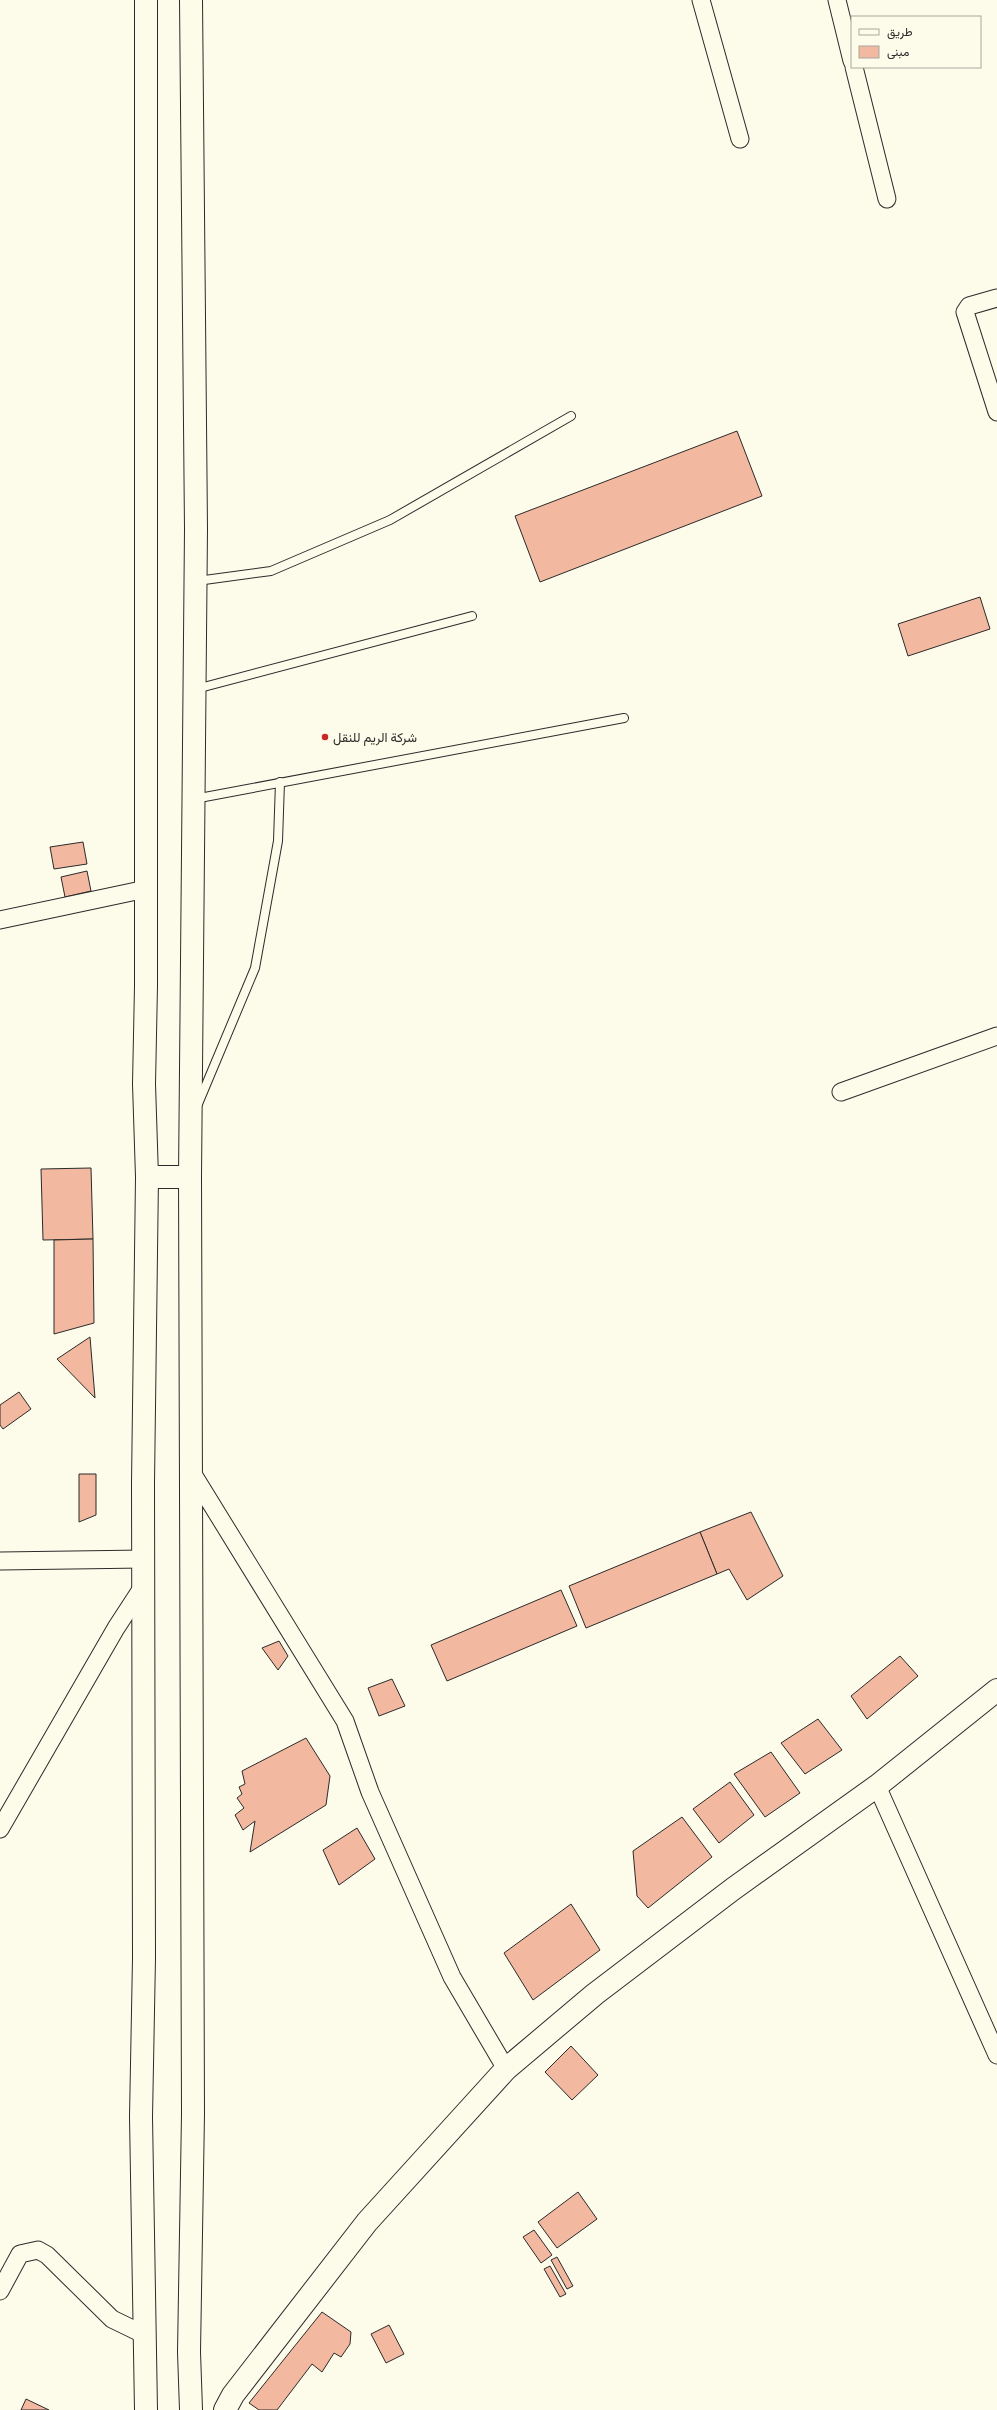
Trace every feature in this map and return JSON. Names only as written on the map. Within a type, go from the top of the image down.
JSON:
[{"type":"main road","points":[[146,0],[146,889],[144,1084],[147,1177],[144,1559],[144,1958],[140,2118],[146,2410]]},
{"type":"main road","points":[[191,0],[196,581],[190,1122],[193,2114],[189,2352],[191,2410]]},
{"type":"main road","points":[[147,1177],[190,1177]]},
{"type":"main road","points":[[225,2410],[233,2395],[367,2222],[506,2069],[595,1994],[733,1889],[877,1786],[997,1690]]},
{"type":"street","points":[[701,0],[740,139]]},
{"type":"street","points":[[837,0],[851,56]]},
{"type":"street","points":[[854,68],[887,199]]},
{"type":"street","points":[[997,298],[969,306],[966,312],[997,412]]},
{"type":"street","points":[[0,920],[146,889]]},
{"type":"street","points":[[841,1092],[997,1036]]},
{"type":"street","points":[[191,1471],[345,1721],[370,1792],[452,1978],[506,2069]]},
{"type":"street","points":[[0,1560],[144,1559]]},
{"type":"street","points":[[0,1829],[116,1628],[144,1585]]},
{"type":"street","points":[[877,1786],[997,2055]]},
{"type":"street","points":[[0,2291],[20,2254],[38,2250],[47,2255],[112,2318],[145,2335]]},
{"type":"lane","points":[[196,581],[271,571],[390,520],[571,416]]},
{"type":"lane","points":[[195,689],[472,616]]},
{"type":"lane","points":[[194,799],[624,718]]},
{"type":"lane","points":[[190,1122],[255,968],[278,841],[280,782]]},
{"type":"building","points":[[737,431],[762,496],[540,582],[515,516]]},
{"type":"building","points":[[980,597],[990,629],[908,656],[898,624]]},
{"type":"building","points":[[83,842],[87,864],[54,869],[50,847]]},
{"type":"building","points":[[87,871],[91,891],[65,897],[61,877]]},
{"type":"building","points":[[91,1168],[93,1239],[43,1240],[41,1169]]},
{"type":"building","points":[[93,1239],[94,1323],[54,1334],[54,1240]]},
{"type":"building","points":[[90,1337],[95,1398],[57,1359]]},
{"type":"building","points":[[19,1392],[31,1409],[3,1429],[0,1425],[0,1405]]},
{"type":"building","points":[[79,1474],[96,1474],[96,1515],[79,1522]]},
{"type":"building","points":[[751,1512],[783,1576],[747,1600],[729,1569],[717,1574],[700,1532]]},
{"type":"building","points":[[700,1532],[717,1574],[586,1628],[569,1586]]},
{"type":"building","points":[[561,1590],[577,1626],[447,1681],[431,1645]]},
{"type":"building","points":[[279,1641],[288,1656],[278,1670],[262,1648]]},
{"type":"building","points":[[900,1656],[918,1676],[867,1719],[851,1696]]},
{"type":"building","points":[[392,1679],[405,1706],[379,1716],[368,1688]]},
{"type":"building","points":[[818,1719],[842,1750],[805,1774],[781,1743]]},
{"type":"building","points":[[306,1738],[330,1776],[326,1805],[250,1852],[255,1821],[243,1830],[235,1815],[244,1808],[237,1798],[242,1794],[239,1787],[245,1784],[242,1771]]},
{"type":"building","points":[[771,1752],[800,1793],[765,1817],[734,1774]]},
{"type":"building","points":[[730,1782],[754,1815],[719,1843],[693,1809]]},
{"type":"building","points":[[682,1817],[712,1857],[648,1908],[637,1896],[633,1851]]},
{"type":"building","points":[[357,1828],[375,1859],[339,1885],[323,1850]]},
{"type":"building","points":[[571,1904],[600,1950],[533,2000],[504,1953]]},
{"type":"building","points":[[571,2046],[598,2075],[572,2100],[545,2072]]},
{"type":"building","points":[[578,2192],[597,2219],[557,2248],[538,2222]]},
{"type":"building","points":[[534,2230],[552,2255],[541,2263],[523,2237]]},
{"type":"building","points":[[557,2257],[573,2286],[567,2289],[551,2260]]},
{"type":"building","points":[[550,2266],[566,2294],[560,2297],[544,2269]]},
{"type":"building","points":[[322,2312],[351,2332],[350,2344],[341,2357],[334,2353],[322,2372],[312,2364],[277,2410],[259,2410],[249,2403]]},
{"type":"building","points":[[389,2325],[404,2354],[386,2363],[371,2334]]},
{"type":"building","points":[[26,2399],[49,2410],[21,2410]]},
{"type":"place","name":"شركة الريم للنقل","points":[[325,737]]}]
